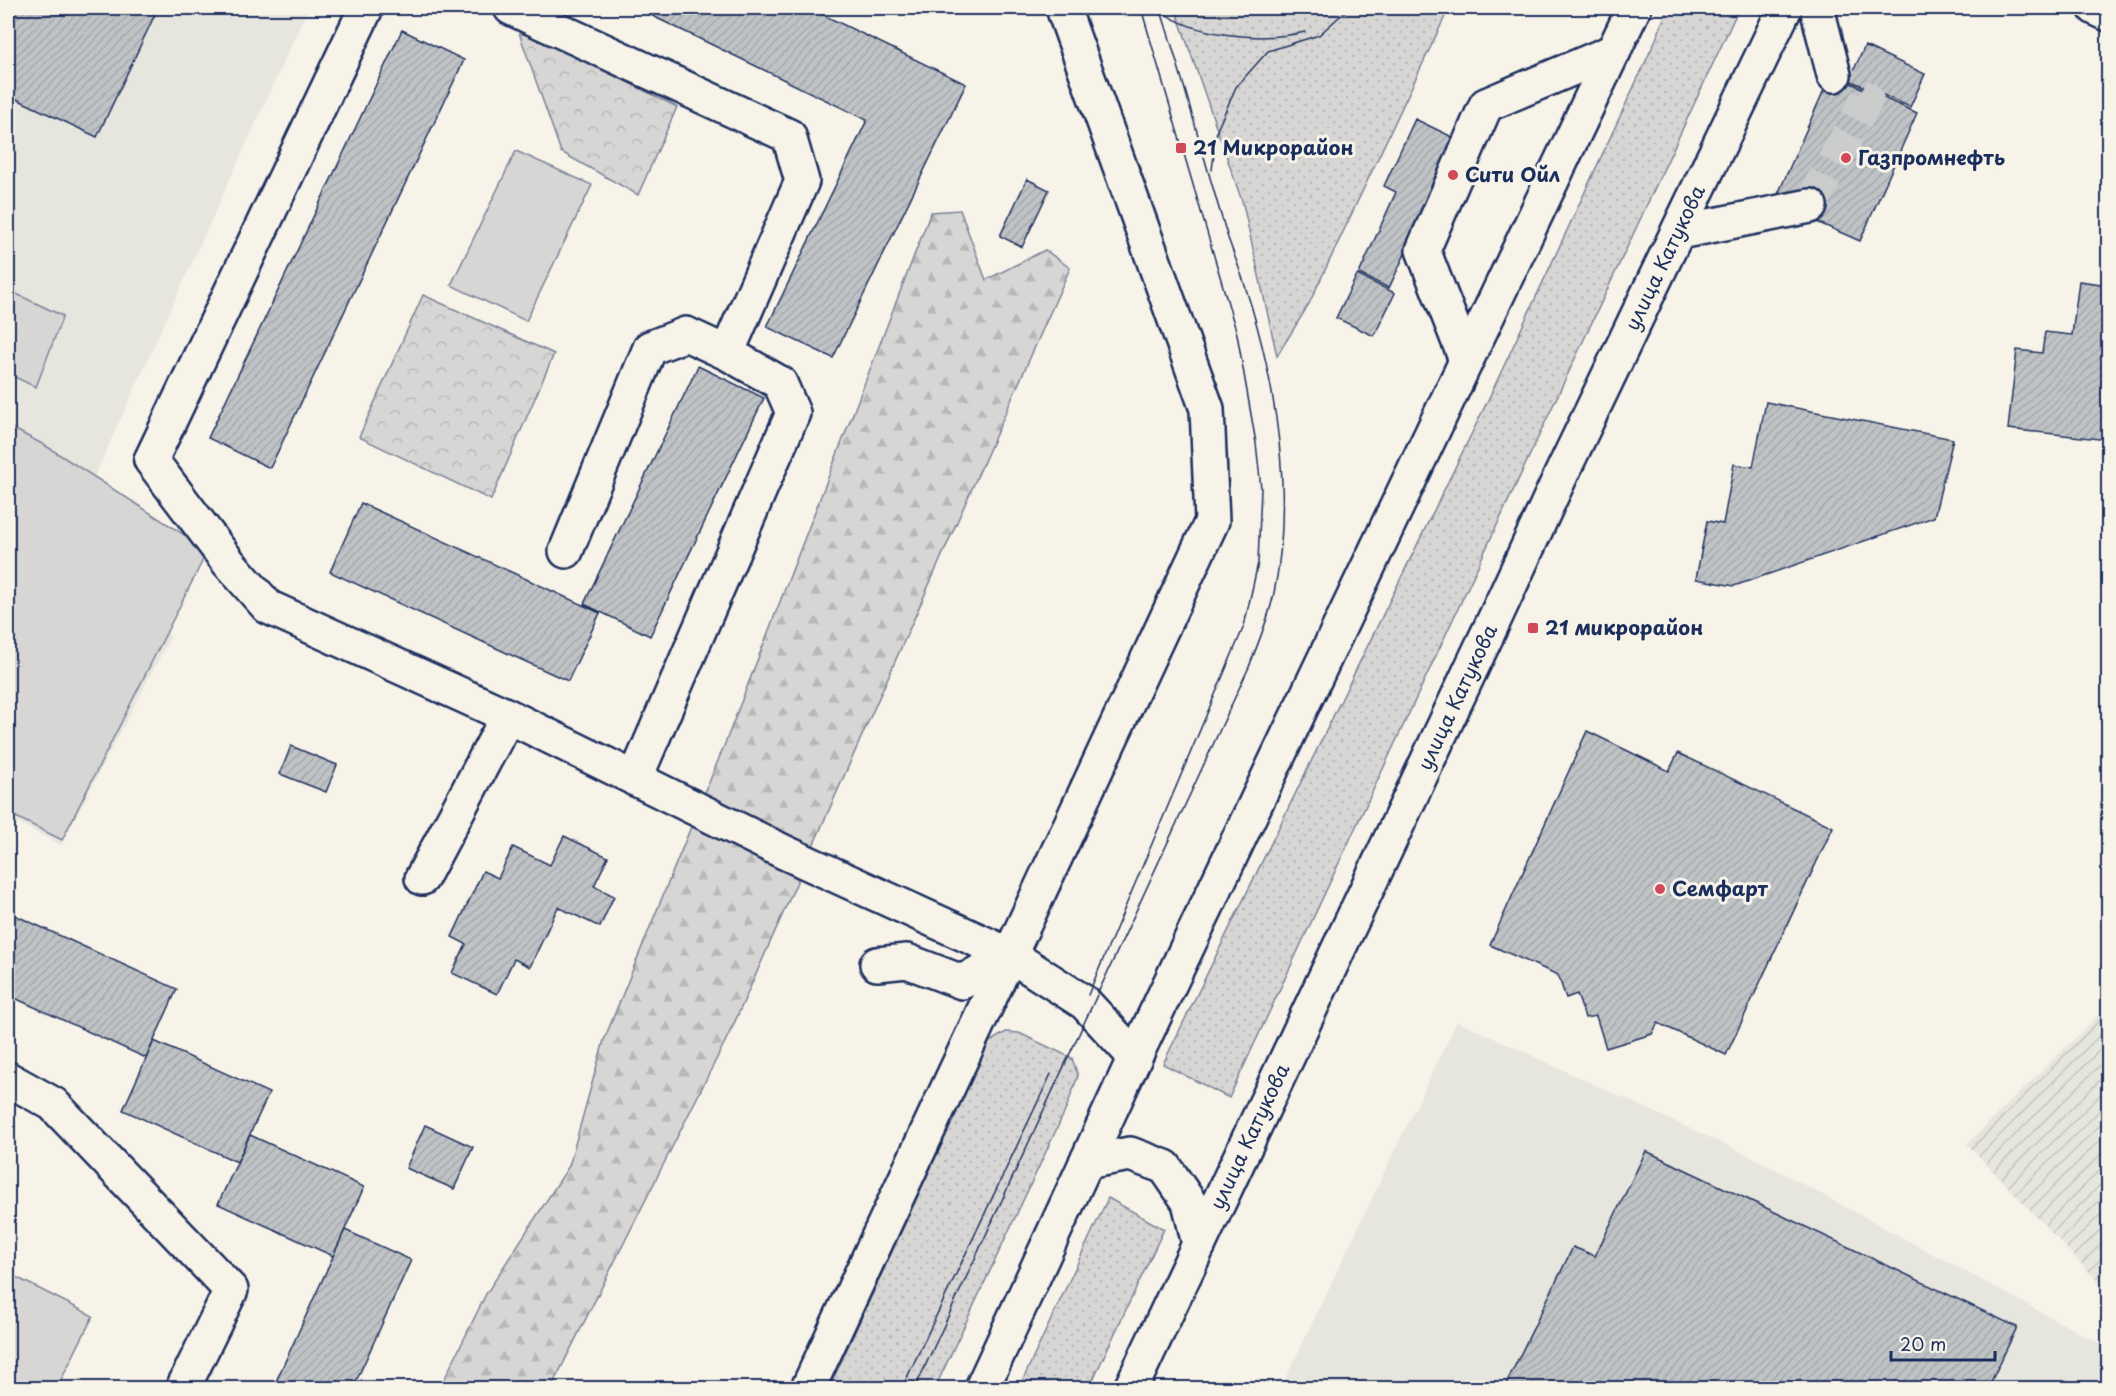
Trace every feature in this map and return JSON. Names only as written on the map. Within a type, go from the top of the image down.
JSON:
[{"type":"main road","points":[[366,8],[151,460],[229,563],[268,607],[508,716],[784,852],[1010,955],[1085,1003],[1135,1057]]},
{"type":"main road","points":[[511,8],[789,136],[802,181],[727,353]]},
{"type":"main road","points":[[808,1389],[1212,521],[1208,409],[1063,8]]},
{"type":"main road","points":[[982,1389],[1135,1057],[1634,8]]},
{"type":"main road","name":"улица Катукова","points":[[1131,1389],[1561,476],[1785,8]]},
{"type":"main road","points":[[1817,8],[1834,75]]},
{"type":"main road","points":[[2095,8],[2109,14]]},
{"type":"main road","points":[[1466,360],[1423,250],[1486,105],[1614,51]]},
{"type":"main road","points":[[1679,231],[1810,206]]},
{"type":"main road","points":[[566,551],[650,348],[686,334],[727,353],[780,383],[793,413],[635,779]]},
{"type":"main road","points":[[422,878],[508,716]]},
{"type":"main road","points":[[877,964],[907,961],[962,982],[1010,955]]},
{"type":"main road","points":[[8,1079],[53,1104],[231,1290],[183,1389]]},
{"type":"main road","points":[[1086,1162],[1130,1154],[1165,1167],[1189,1202],[1199,1244]]},
{"type":"shaded area","points":[[8,8],[308,8],[92,482],[170,638],[61,845],[8,818]]},
{"type":"shaded area","points":[[2108,1006],[2108,1292],[1967,1144]]},
{"type":"shaded area","points":[[1457,1021],[1758,1160],[2108,1348],[2108,1388],[1281,1388]]},
{"type":"green space","points":[[1175,8],[1449,8],[1309,304],[1277,356],[1243,204]]},
{"type":"green space","points":[[1668,8],[1739,8],[1229,1098],[1163,1064],[1489,398],[1656,39]]},
{"type":"green space","points":[[517,27],[677,107],[638,195],[561,152]]},
{"type":"green space","points":[[516,151],[592,185],[526,321],[451,285]]},
{"type":"green space","points":[[960,210],[986,280],[1045,250],[1070,268],[732,1028],[551,1388],[440,1388],[486,1294],[569,1166],[604,1040],[726,741],[931,212]]},
{"type":"green space","points":[[8,290],[63,316],[36,387],[8,374]]},
{"type":"green space","points":[[423,295],[554,354],[491,500],[359,437]]},
{"type":"green space","points":[[8,426],[46,446],[208,550],[62,840],[8,813]]},
{"type":"green space","points":[[1006,1032],[1019,1033],[1072,1058],[1078,1076],[1066,1109],[935,1388],[829,1388],[989,1042]]},
{"type":"green space","points":[[1108,1198],[1164,1229],[1089,1388],[1019,1388]]},
{"type":"green space","points":[[16,1277],[93,1316],[57,1388],[8,1388],[8,1295]]},
{"type":"building","points":[[18,8],[158,8],[97,137],[8,95],[8,31]]},
{"type":"building","points":[[636,8],[809,8],[966,84],[833,358],[767,327],[867,120]]},
{"type":"building","points":[[402,30],[464,60],[270,468],[208,438]]},
{"type":"building","points":[[1865,46],[1925,74],[1910,107],[1849,80]]},
{"type":"building","name":"Газпромнефть","points":[[1831,74],[1917,113],[1860,241],[1774,203]]},
{"type":"building","points":[[1415,119],[1471,146],[1425,211],[1389,288],[1359,274],[1396,192],[1384,186]]},
{"type":"building","points":[[1027,179],[1049,190],[1022,247],[1000,236]]},
{"type":"building","points":[[1357,275],[1395,293],[1374,336],[1336,318]]},
{"type":"building","points":[[2079,281],[2108,285],[2108,440],[2008,429],[2017,350],[2042,353],[2045,332],[2072,335]]},
{"type":"building","points":[[698,366],[764,398],[650,636],[584,604]]},
{"type":"building","points":[[1766,402],[1953,439],[1934,517],[1734,586],[1696,579],[1707,521],[1723,524],[1734,464],[1753,467]]},
{"type":"building","points":[[361,503],[600,613],[568,681],[330,572]]},
{"type":"building","name":"Семфарт","points":[[1587,731],[1669,771],[1678,753],[1833,827],[1726,1055],[1658,1023],[1652,1034],[1606,1048],[1596,1016],[1585,1018],[1577,994],[1566,998],[1558,975],[1490,945]]},
{"type":"building","points":[[291,746],[337,765],[326,792],[280,774]]},
{"type":"building","points":[[564,836],[608,857],[594,886],[614,896],[600,927],[558,907],[530,967],[514,959],[497,994],[452,973],[466,944],[452,937],[483,871],[498,878],[513,847],[550,865]]},
{"type":"building","points":[[8,912],[177,989],[146,1058],[8,995]]},
{"type":"building","points":[[154,1041],[269,1093],[237,1162],[123,1110]]},
{"type":"building","points":[[425,1125],[473,1147],[454,1189],[406,1168]]},
{"type":"building","points":[[250,1135],[364,1187],[333,1256],[218,1204]]},
{"type":"building","points":[[1646,1151],[2017,1327],[1988,1388],[1504,1388],[1573,1247],[1595,1256]]},
{"type":"building","points":[[345,1230],[411,1260],[353,1388],[273,1388]]},
{"type":"tunnel","points":[[1810,206],[1867,99],[1834,75]]},
{"type":"tram line","points":[[1088,995],[1244,626],[1258,563],[1261,488],[1256,443],[1237,334],[1141,8]]},
{"type":"tram line","points":[[915,1388],[1249,667],[1274,593],[1280,556],[1282,479],[1279,440],[1266,362],[1257,325],[1219,209],[1160,8]]},
{"type":"tram line","points":[[1212,170],[1217,130],[1236,87],[1268,51],[1319,35],[1349,8]]},
{"type":"tram line","points":[[1158,9],[1190,26],[1229,35],[1269,37],[1305,32]]},
{"type":"tram line","points":[[902,1388],[1051,1074]]},
{"type":"place","name":"21 Микрорайон","points":[[1181,148]]},
{"type":"place","name":"Газпромнефть","points":[[1846,158]]},
{"type":"place","name":"Сити Ойл","points":[[1453,175]]},
{"type":"place","name":"21 микрорайон","points":[[1533,628]]},
{"type":"place","name":"Семфарт","points":[[1660,889]]}]
